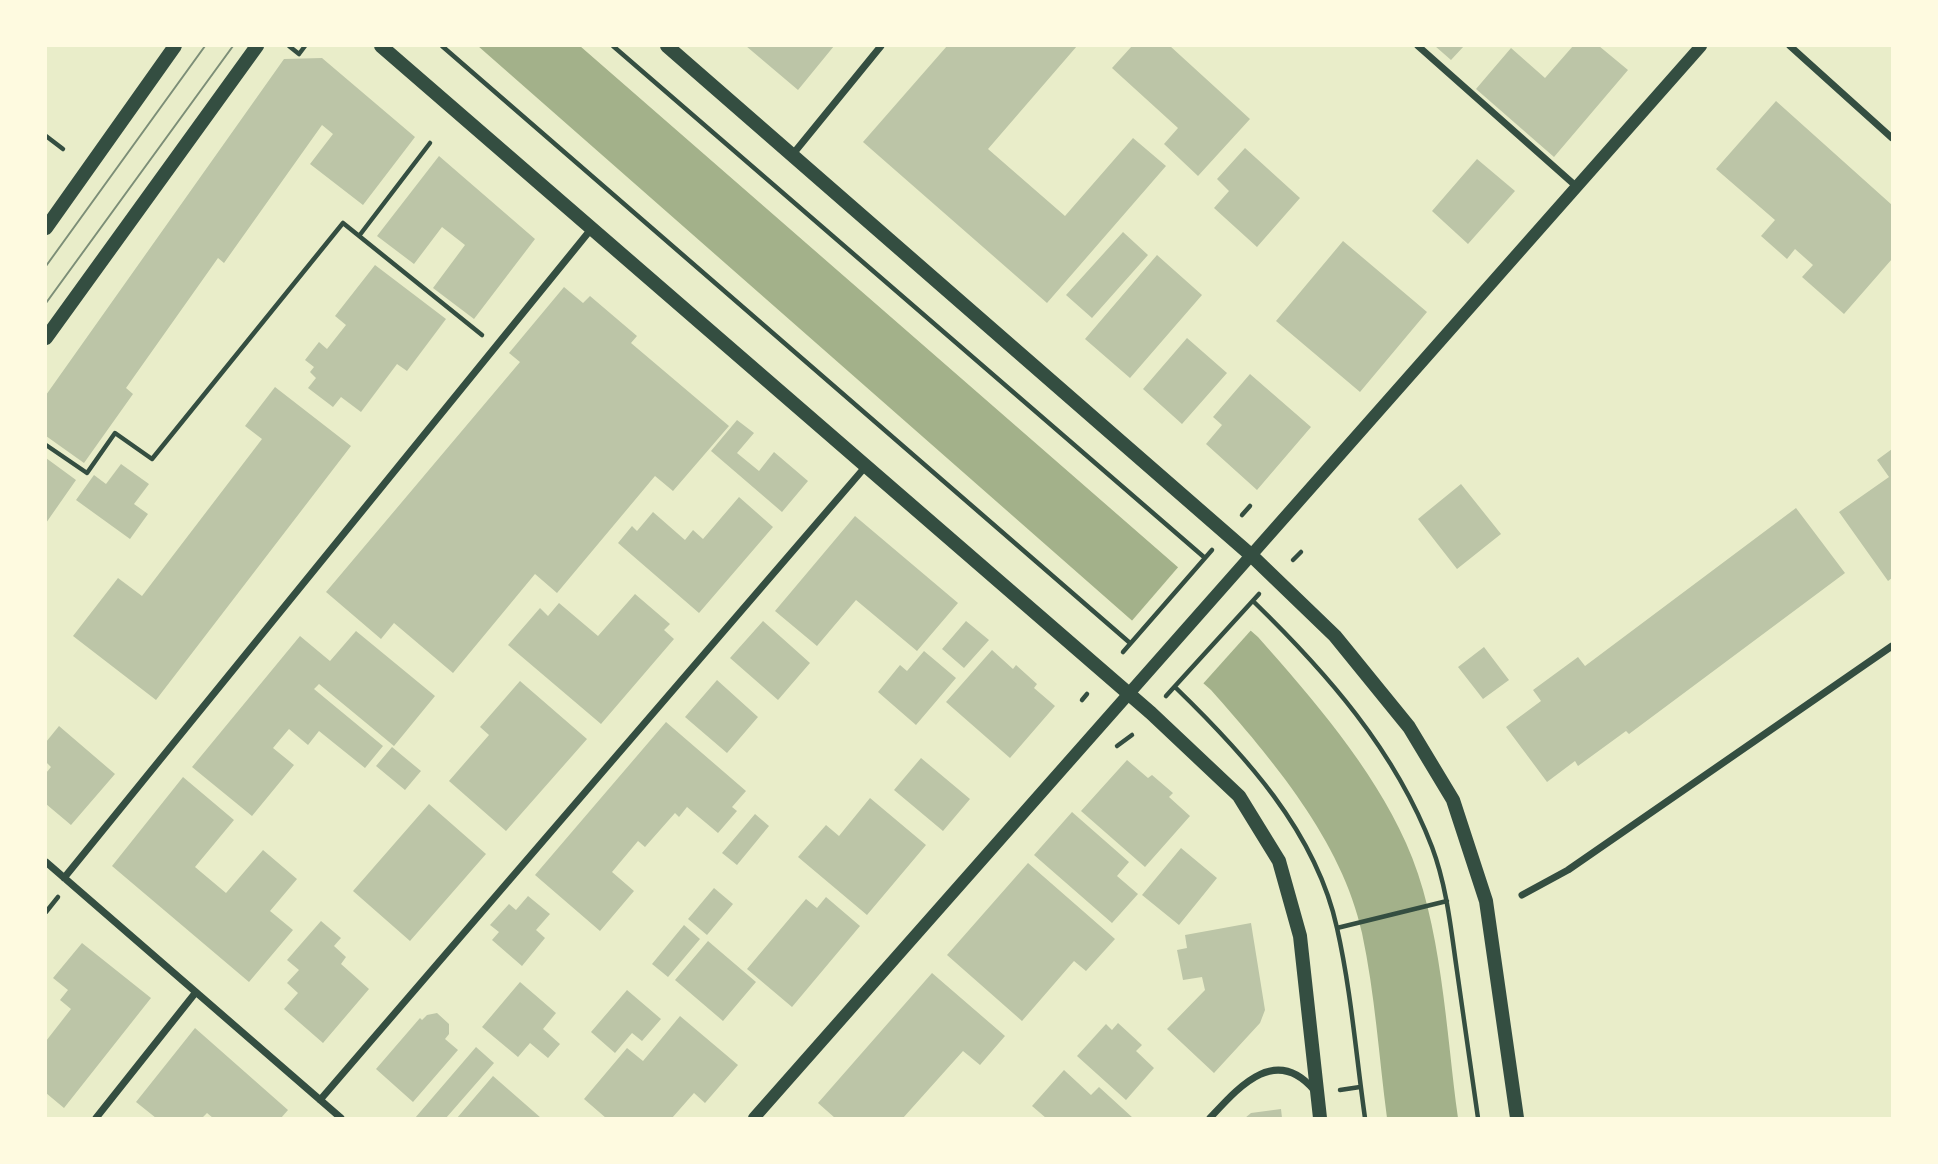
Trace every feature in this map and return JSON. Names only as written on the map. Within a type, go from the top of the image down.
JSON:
[{"type":"main road","points":[[46,228],[175,46]]},
{"type":"main road","points":[[46,338],[257,46]]},
{"type":"main road","points":[[381,46],[1129,694],[1239,796],[1279,861],[1300,936],[1320,1118]]},
{"type":"main road","points":[[667,46],[1252,556],[1335,636],[1409,727],[1453,800],[1486,901],[1517,1118]]},
{"type":"street","points":[[793,154],[881,46]]},
{"type":"street","points":[[1418,46],[1577,187]]},
{"type":"street","points":[[754,1118],[1701,46]]},
{"type":"street","points":[[1790,46],[1892,138]]},
{"type":"street","points":[[64,878],[592,228]]},
{"type":"street","points":[[320,1100],[866,466]]},
{"type":"street","points":[[1522,895],[1569,870],[1892,646]]},
{"type":"street","points":[[46,862],[341,1118]]},
{"type":"street","points":[[96,1118],[196,992]]},
{"type":"street","points":[[1210,1118],[1242,1084],[1267,1071],[1292,1074],[1308,1083],[1317,1094]]},
{"type":"path","points":[[289,46],[299,54],[305,46]]},
{"type":"path","points":[[442,46],[1130,643]]},
{"type":"path","points":[[613,46],[1205,558]]},
{"type":"path","points":[[46,136],[63,149]]},
{"type":"path","points":[[359,236],[430,143]]},
{"type":"path","points":[[46,445],[87,472],[115,433],[152,459],[343,223],[496,347]]},
{"type":"path","points":[[1239,519],[1250,506]]},
{"type":"path","points":[[1123,652],[1214,547]]},
{"type":"path","points":[[1293,560],[1301,552]]},
{"type":"path","points":[[1163,700],[1263,591]]},
{"type":"path","points":[[1253,601],[1311,657],[1379,745],[1407,790],[1432,848],[1447,901],[1478,1118]]},
{"type":"path","points":[[1082,700],[1087,694]]},
{"type":"path","points":[[1117,746],[1132,734]]},
{"type":"path","points":[[1337,928],[1447,901]]},
{"type":"shaded area","points":[[478,46],[580,46],[1258,637],[1320,709],[1359,761],[1406,843],[1428,907],[1435,942],[1458,1118],[1387,1118],[1362,933],[1339,866],[1302,803],[1258,744],[1211,690]]},
{"type":"pier","points":[[1180,565],[1253,628],[1201,686],[1130,623]]},
{"type":"building","points":[[746,46],[834,46],[798,90]]},
{"type":"building","points":[[947,46],[1077,46],[988,149],[1065,216],[1133,138],[1166,166],[1047,303],[863,142]]},
{"type":"building","points":[[1132,46],[1170,46],[1250,119],[1198,176],[1164,144],[1178,128],[1112,68]]},
{"type":"building","points":[[1435,46],[1464,46],[1451,60]]},
{"type":"building","points":[[1573,46],[1599,46],[1628,70],[1554,157],[1476,89],[1511,48],[1545,78]]},
{"type":"building","points":[[322,58],[415,137],[363,205],[310,164],[333,134],[322,125],[224,263],[218,258],[126,388],[133,394],[84,463],[46,436],[46,395],[284,59]]},
{"type":"building","points":[[1776,101],[1892,205],[1892,259],[1844,314],[1802,277],[1813,265],[1795,249],[1787,259],[1761,236],[1775,220],[1716,169]]},
{"type":"building","points":[[1245,148],[1300,198],[1257,247],[1214,208],[1229,191],[1217,179]]},
{"type":"building","points":[[439,156],[535,239],[474,319],[433,288],[465,245],[442,227],[414,264],[377,236]]},
{"type":"building","points":[[1477,159],[1515,191],[1468,244],[1432,211]]},
{"type":"building","points":[[1123,232],[1148,255],[1092,318],[1066,295]]},
{"type":"building","points":[[1343,241],[1427,312],[1360,392],[1276,321]]},
{"type":"building","points":[[1157,255],[1202,295],[1130,378],[1085,339]]},
{"type":"building","points":[[375,265],[446,319],[407,371],[397,364],[361,412],[341,397],[333,407],[308,388],[316,378],[310,372],[314,367],[305,360],[319,342],[327,349],[346,325],[335,316]]},
{"type":"building","points":[[564,287],[583,303],[590,296],[637,336],[631,343],[729,426],[673,491],[655,476],[557,593],[535,574],[453,673],[394,623],[381,639],[326,592],[520,362],[509,353]]},
{"type":"building","points":[[1187,338],[1227,373],[1182,424],[1143,389]]},
{"type":"building","points":[[1250,374],[1311,427],[1257,490],[1206,444],[1222,425],[1213,417]]},
{"type":"building","points":[[275,387],[351,446],[156,700],[73,636],[118,578],[142,596],[262,439],[245,426]]},
{"type":"building","points":[[737,420],[754,433],[737,453],[759,471],[774,452],[808,481],[782,512],[711,451]]},
{"type":"building","points":[[1892,449],[1892,578],[1888,581],[1839,512],[1889,477],[1877,460]]},
{"type":"building","points":[[46,458],[76,480],[46,523]]},
{"type":"building","points":[[121,464],[149,484],[134,504],[148,514],[130,539],[76,500],[94,475],[106,484]]},
{"type":"building","points":[[1461,484],[1501,534],[1457,569],[1418,519]]},
{"type":"building","points":[[739,497],[773,527],[699,613],[618,543],[632,526],[637,531],[653,512],[685,540],[693,530],[703,539]]},
{"type":"building","points":[[1796,508],[1845,573],[1629,734],[1626,731],[1578,766],[1575,761],[1547,782],[1506,727],[1541,701],[1533,690],[1578,657],[1585,666]]},
{"type":"building","points":[[855,516],[958,603],[917,651],[856,600],[817,646],[775,611]]},
{"type":"building","points":[[635,594],[670,624],[664,630],[674,639],[601,724],[508,645],[540,608],[548,616],[559,603],[598,636]]},
{"type":"building","points":[[763,621],[810,663],[778,700],[730,658]]},
{"type":"building","points":[[966,621],[989,640],[964,668],[942,649]]},
{"type":"building","points":[[356,631],[435,696],[394,746],[319,684],[314,689],[383,746],[365,768],[319,731],[308,745],[289,729],[273,748],[294,765],[252,816],[192,767],[300,636],[330,661]]},
{"type":"building","points":[[1484,647],[1509,680],[1483,699],[1458,667]]},
{"type":"building","points":[[992,650],[1013,669],[1016,665],[1037,684],[1034,688],[1055,706],[1010,758],[946,702]]},
{"type":"building","points":[[924,651],[956,678],[916,725],[878,692],[900,665],[907,671]]},
{"type":"building","points":[[717,680],[758,717],[727,753],[685,717]]},
{"type":"building","points":[[520,681],[587,739],[506,831],[449,781],[489,735],[480,727]]},
{"type":"building","points":[[666,722],[746,791],[732,807],[737,811],[718,833],[687,807],[679,817],[675,813],[645,847],[638,841],[612,872],[634,891],[600,931],[535,875]]},
{"type":"building","points":[[59,726],[115,774],[71,825],[46,804],[46,773],[51,767],[46,762],[46,742]]},
{"type":"building","points":[[392,747],[421,771],[405,790],[376,766]]},
{"type":"building","points":[[921,758],[970,799],[943,831],[894,790]]},
{"type":"building","points":[[1127,760],[1148,778],[1152,775],[1173,793],[1169,797],[1190,816],[1145,867],[1081,811]]},
{"type":"building","points":[[183,777],[234,820],[195,867],[226,893],[263,850],[297,879],[270,911],[293,930],[249,982],[112,866]]},
{"type":"building","points":[[870,798],[926,845],[867,915],[798,857],[826,825],[839,836]]},
{"type":"building","points":[[429,804],[486,854],[410,941],[353,891]]},
{"type":"building","points":[[1072,812],[1129,862],[1117,876],[1138,894],[1112,923],[1034,855]]},
{"type":"building","points":[[755,814],[769,826],[737,865],[722,853]]},
{"type":"building","points":[[1181,848],[1217,878],[1179,925],[1142,895]]},
{"type":"building","points":[[1028,863],[1115,939],[1086,971],[1074,961],[1022,1021],[947,955]]},
{"type":"building","points":[[714,888],[733,904],[707,935],[688,919]]},
{"type":"building","points":[[528,896],[550,914],[536,930],[545,938],[522,966],[492,940],[499,932],[490,925],[509,904],[516,910]]},
{"type":"building","points":[[826,897],[860,926],[792,1007],[747,969],[806,899],[817,908]]},
{"type":"building","points":[[321,921],[341,938],[334,946],[346,957],[341,964],[369,989],[323,1043],[284,1009],[298,993],[287,983],[299,970],[287,960]]},
{"type":"building","points":[[1251,923],[1265,1010],[1260,1023],[1214,1073],[1167,1029],[1205,990],[1202,977],[1183,980],[1177,950],[1187,948],[1185,935]]},
{"type":"building","points":[[684,925],[700,939],[668,977],[652,964]]},
{"type":"building","points":[[708,941],[756,982],[723,1021],[675,980]]},
{"type":"building","points":[[82,943],[151,998],[64,1108],[46,1093],[46,1041],[71,1009],[60,1000],[68,990],[53,978]]},
{"type":"building","points":[[932,973],[1005,1036],[980,1065],[963,1051],[903,1118],[835,1118],[818,1103]]},
{"type":"building","points":[[520,982],[556,1013],[543,1029],[560,1044],[548,1058],[530,1043],[518,1057],[482,1027]]},
{"type":"building","points":[[627,990],[661,1019],[642,1041],[632,1033],[615,1053],[591,1032]]},
{"type":"building","points":[[437,1013],[449,1024],[449,1034],[445,1039],[458,1050],[413,1102],[376,1069],[420,1018],[422,1020],[427,1015]]},
{"type":"building","points":[[680,1016],[738,1065],[705,1103],[694,1093],[672,1118],[606,1118],[584,1099],[627,1048],[643,1061]]},
{"type":"building","points":[[1118,1023],[1142,1045],[1136,1051],[1154,1068],[1126,1100],[1077,1056],[1106,1024],[1112,1030]]},
{"type":"building","points":[[195,1028],[288,1110],[281,1118],[213,1118],[207,1113],[202,1118],[156,1118],[136,1102]]},
{"type":"building","points":[[476,1047],[494,1063],[446,1118],[415,1118]]},
{"type":"building","points":[[1064,1070],[1091,1095],[1099,1087],[1133,1118],[1046,1118],[1032,1106]]},
{"type":"building","points":[[493,1076],[541,1118],[457,1118]]},
{"type":"building","points":[[1281,1109],[1282,1118],[1245,1118],[1251,1113]]},
{"type":"tram line","points":[[46,266],[205,46]]},
{"type":"tram line","points":[[46,303],[233,46]]}]
